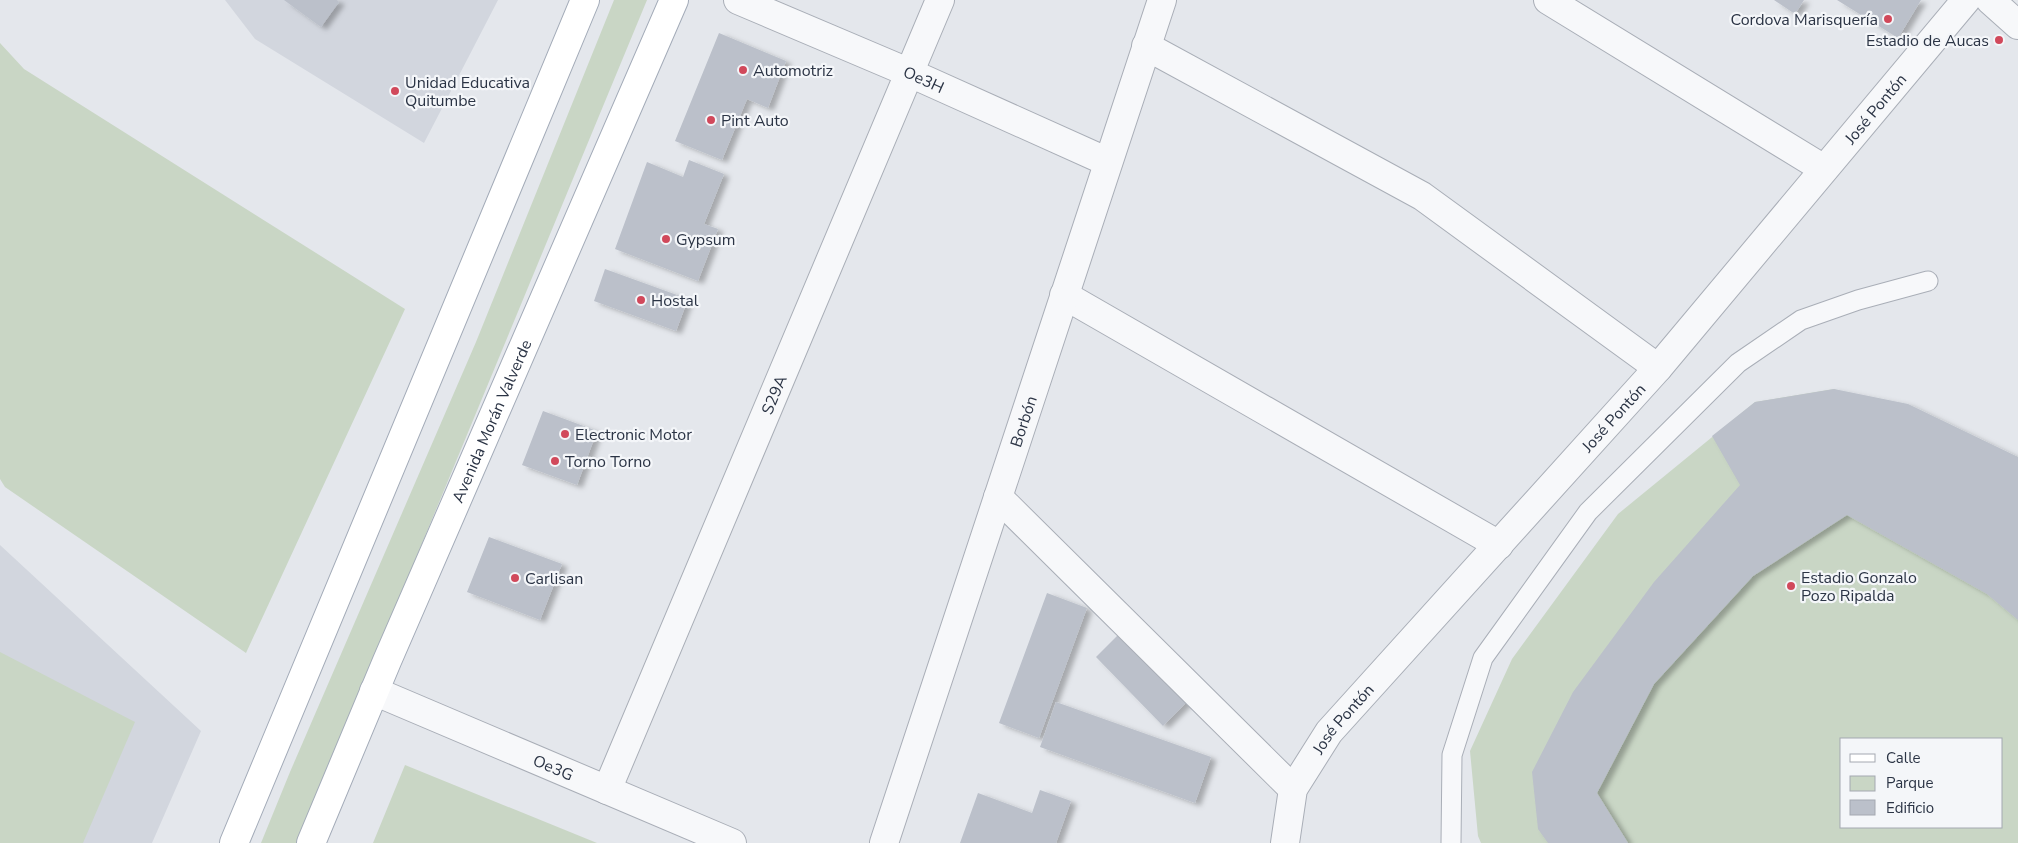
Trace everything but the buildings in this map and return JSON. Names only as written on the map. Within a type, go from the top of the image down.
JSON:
[{"type":"main road","points":[[234,843],[585,0]]},
{"type":"main road","name":"Avenida Morán Valverde","points":[[311,843],[374,691],[674,0]]},
{"type":"street","name":"Oe3H","points":[[738,0],[1108,162]]},
{"type":"street","name":"S29A","points":[[607,790],[940,0]]},
{"type":"street","name":"Borbón","points":[[884,843],[1162,0]]},
{"type":"street","points":[[1548,0],[1824,170]]},
{"type":"street","name":"José Pontón","points":[[1286,843],[1293,790],[1329,732],[1658,368],[1966,0]]},
{"type":"street","points":[[1990,0],[2018,25]]},
{"type":"street","points":[[1146,46],[1422,196],[1658,368]]},
{"type":"street","points":[[1064,295],[1499,545]]},
{"type":"street","points":[[998,497],[1293,790]]},
{"type":"street","name":"Oe3G","points":[[374,691],[732,843]]},
{"type":"lane","points":[[1451,843],[1452,755],[1483,658],[1588,512],[1738,362],[1801,320],[1858,300],[1928,281]]},
{"type":"shaded area","name":"Unidad Educativa Quitumbe","points":[[225,0],[498,0],[424,143],[255,39]]},
{"type":"shaded area","points":[[0,545],[201,731],[152,843],[0,843]]},
{"type":"green space","points":[[614,0],[647,0],[298,843],[261,843],[476,342]]},
{"type":"green space","points":[[0,43],[24,69],[405,309],[246,653],[5,487],[0,479]]},
{"type":"green space","name":"Estadio Gonzalo Pozo Ripalda","points":[[1834,389],[2018,457],[2018,843],[1481,843],[1478,836],[1470,751],[1512,659],[1618,514],[1755,402]]},
{"type":"green space","points":[[0,652],[135,722],[83,843],[0,843]]},
{"type":"green space","points":[[405,765],[597,843],[373,843]]},
{"type":"place","name":"Cordova Marisquería","points":[[1888,19]]},
{"type":"place","name":"Estadio de Aucas","points":[[1999,40]]},
{"type":"place","name":"Automotriz","points":[[743,70]]},
{"type":"place","name":"Unidad Educativa Quitumbe","points":[[395,91]]},
{"type":"place","name":"Pint Auto","points":[[711,120]]},
{"type":"place","name":"Gypsum","points":[[666,239]]},
{"type":"place","name":"Hostal","points":[[641,300]]},
{"type":"place","name":"Electronic Motor","points":[[565,434]]},
{"type":"place","name":"Torno Torno","points":[[555,461]]},
{"type":"place","name":"Carlisan","points":[[515,578]]},
{"type":"place","name":"Estadio Gonzalo Pozo Ripalda","points":[[1791,586]]}]
